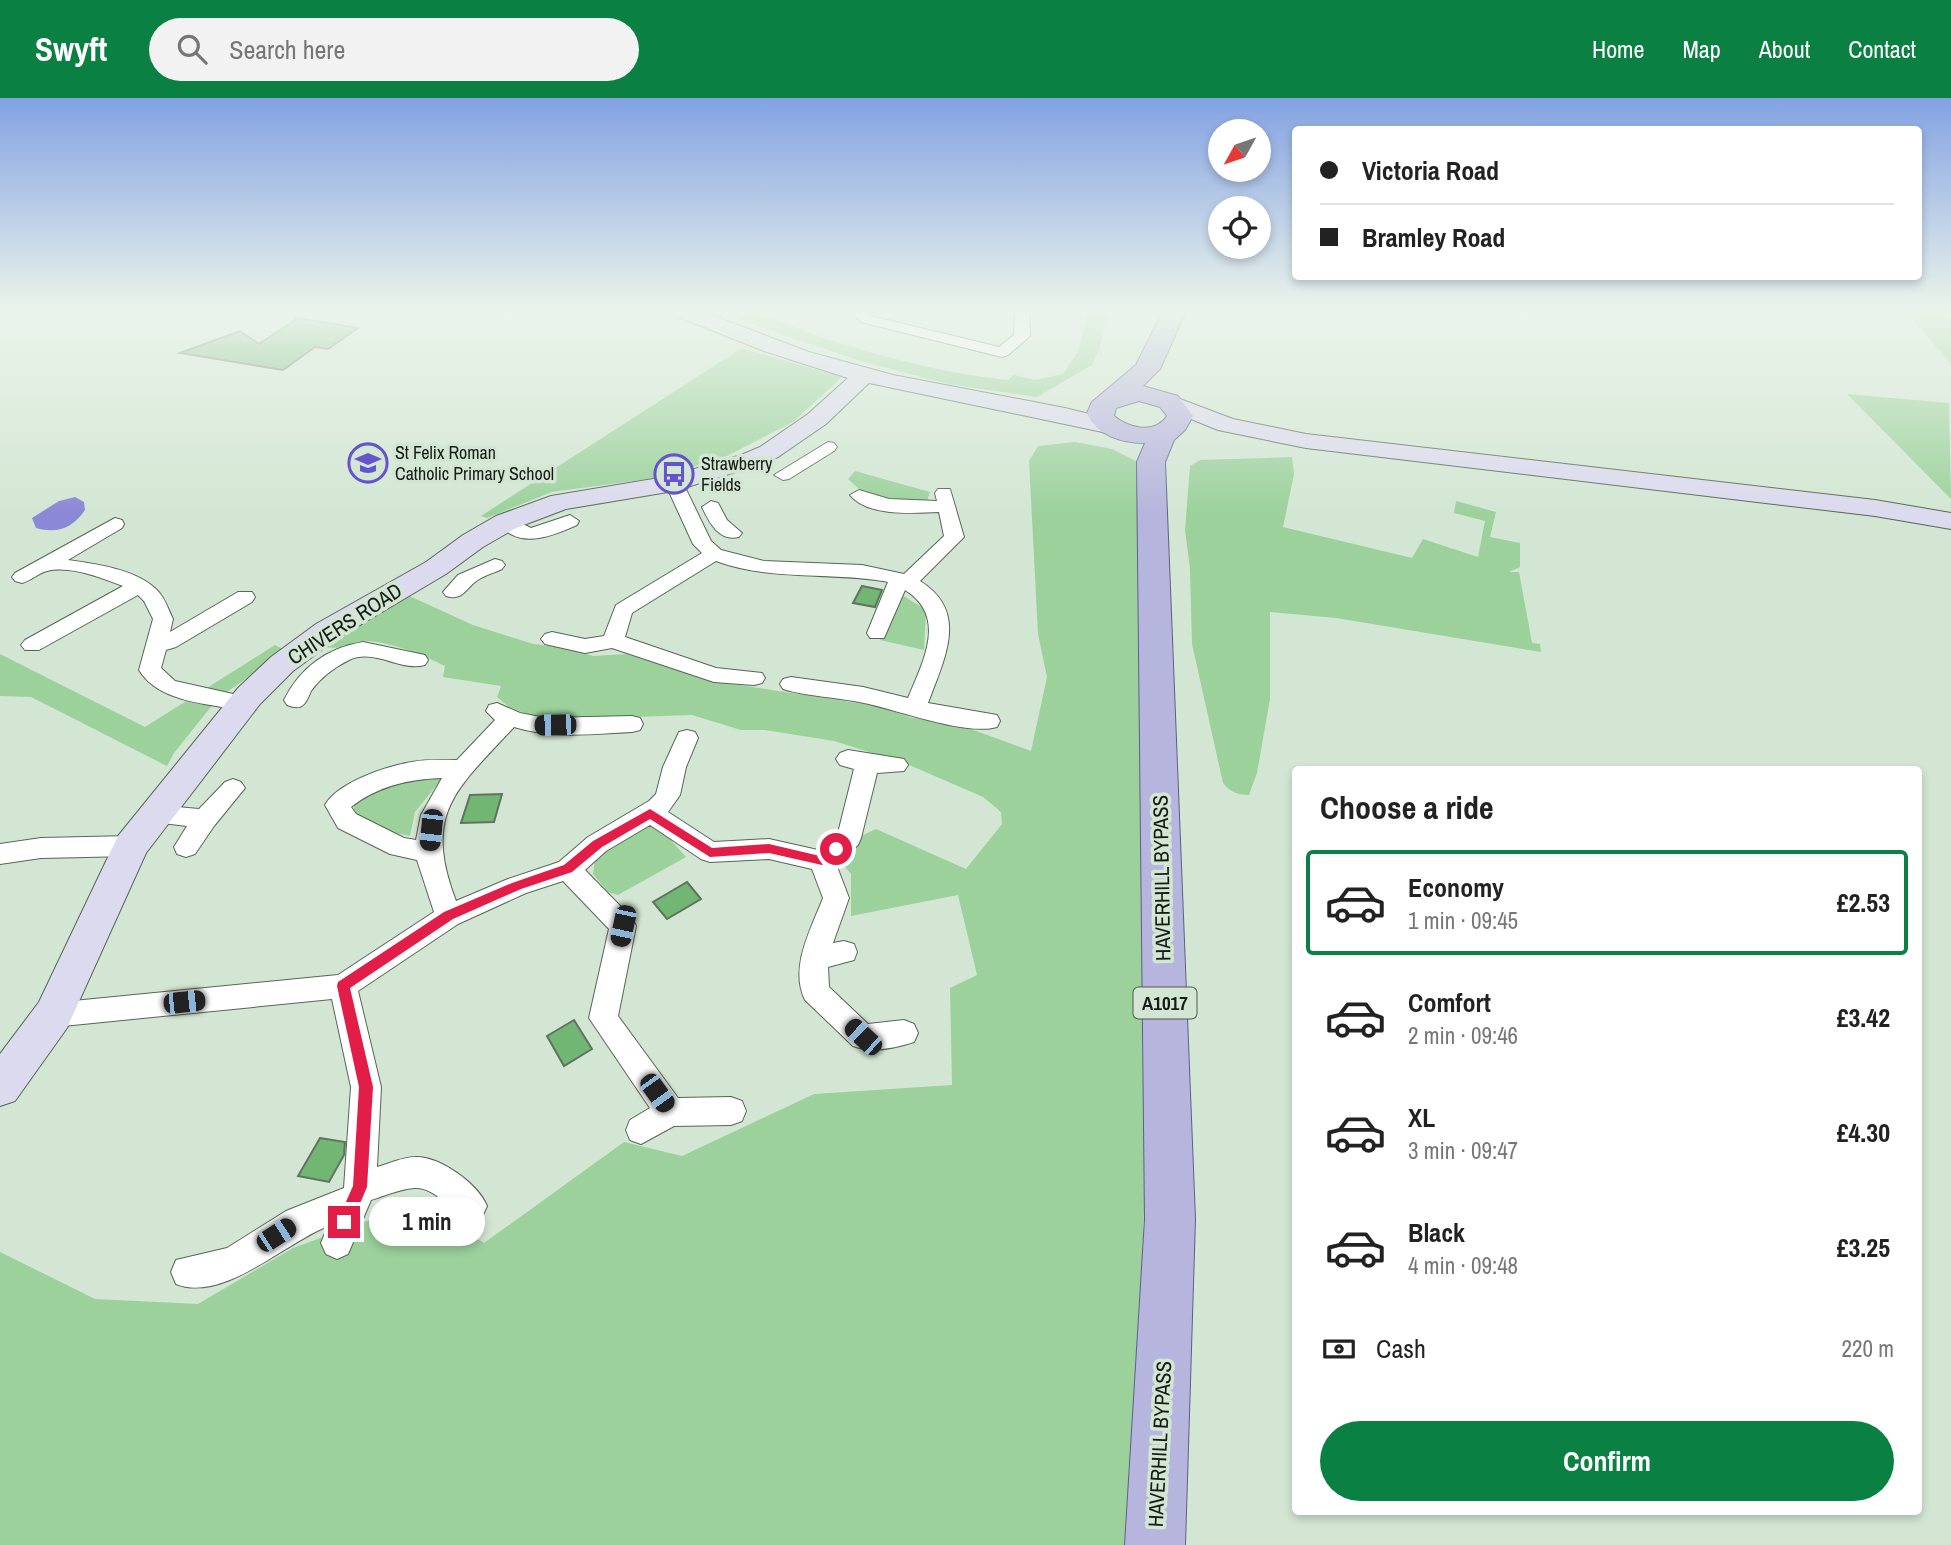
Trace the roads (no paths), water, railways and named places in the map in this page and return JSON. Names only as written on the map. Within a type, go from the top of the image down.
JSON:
[{"type":"main road","points":[[1113,414],[1140,379]]},
{"type":"main road","name":"HAVERHILL BYPASS","points":[[1149,379],[1166,424],[1170,1219],[1155,1545]]},
{"type":"main road","points":[[1113,414],[1139,393],[1166,424]]},
{"type":"main road","points":[[1113,414],[1166,424]]},
{"type":"street","name":"CHIVERS ROAD","points":[[0,1087],[53,1014],[131,846],[243,703],[302,648],[356,612],[451,580],[472,541],[506,522],[560,502],[709,475],[782,465],[817,419],[861,379]]},
{"type":"street","points":[[880,379],[1041,410],[1113,414]]},
{"type":"street","points":[[1166,424],[1227,425],[1329,444],[1875,508],[1951,522]]},
{"type":"street","points":[[782,465],[828,447]]},
{"type":"street","points":[[674,483],[703,544],[714,554],[738,563],[770,568],[856,570],[903,581],[926,596],[938,610],[938,646],[916,707]]},
{"type":"street","points":[[859,495],[868,502],[925,507],[945,500],[954,537],[903,581],[877,633]]},
{"type":"street","points":[[506,522],[525,535],[537,535],[570,521]]},
{"type":"street","points":[[696,528],[721,521]]},
{"type":"street","points":[[22,577],[115,524]]},
{"type":"street","points":[[613,641],[623,610],[714,554]]},
{"type":"street","points":[[45,565],[117,576],[150,594],[163,619],[150,670],[168,687],[243,703]]},
{"type":"street","points":[[451,580],[495,565]]},
{"type":"street","points":[[32,645],[137,587]]},
{"type":"street","points":[[154,646],[169,642],[245,597]]},
{"type":"street","points":[[552,639],[585,646],[613,641],[714,675],[754,678]]},
{"type":"street","points":[[302,648],[334,659]]},
{"type":"street","points":[[295,699],[318,671],[349,651],[366,649],[417,660]]},
{"type":"street","points":[[791,684],[863,695],[948,716],[989,721]]},
{"type":"street","points":[[449,916],[429,852],[434,808],[503,715],[530,725],[632,724]]},
{"type":"street","points":[[53,1014],[343,986],[449,916],[517,886],[568,869],[597,844],[664,804],[671,792],[674,769],[687,738]]},
{"type":"street","points":[[822,861],[849,838],[858,762],[896,765]]},
{"type":"street","points":[[429,852],[399,846],[347,821],[337,805],[359,788],[413,770],[465,768]]},
{"type":"street","points":[[186,847],[205,819],[233,788]]},
{"type":"street","points":[[650,813],[710,852],[769,849],[822,861]]},
{"type":"street","points":[[155,814],[205,819]]},
{"type":"street","points":[[0,854],[41,848],[131,846]]},
{"type":"street","points":[[822,861],[836,898],[814,958],[815,992],[863,1037],[904,1033]]},
{"type":"street","points":[[568,869],[623,926],[603,1018],[670,1112]]},
{"type":"street","points":[[814,958],[844,952]]},
{"type":"street","points":[[337,1242],[356,1194],[366,1087],[343,986]]},
{"type":"street","points":[[641,1130],[670,1112],[731,1111]]},
{"type":"street","points":[[188,1272],[233,1263],[297,1222],[356,1194],[416,1172],[440,1178],[471,1206]]},
{"type":"place","name":"St Felix Roman Catholic Primary School","points":[[368,463]]},
{"type":"place","name":"Strawberry Fields","points":[[674,474]]}]
